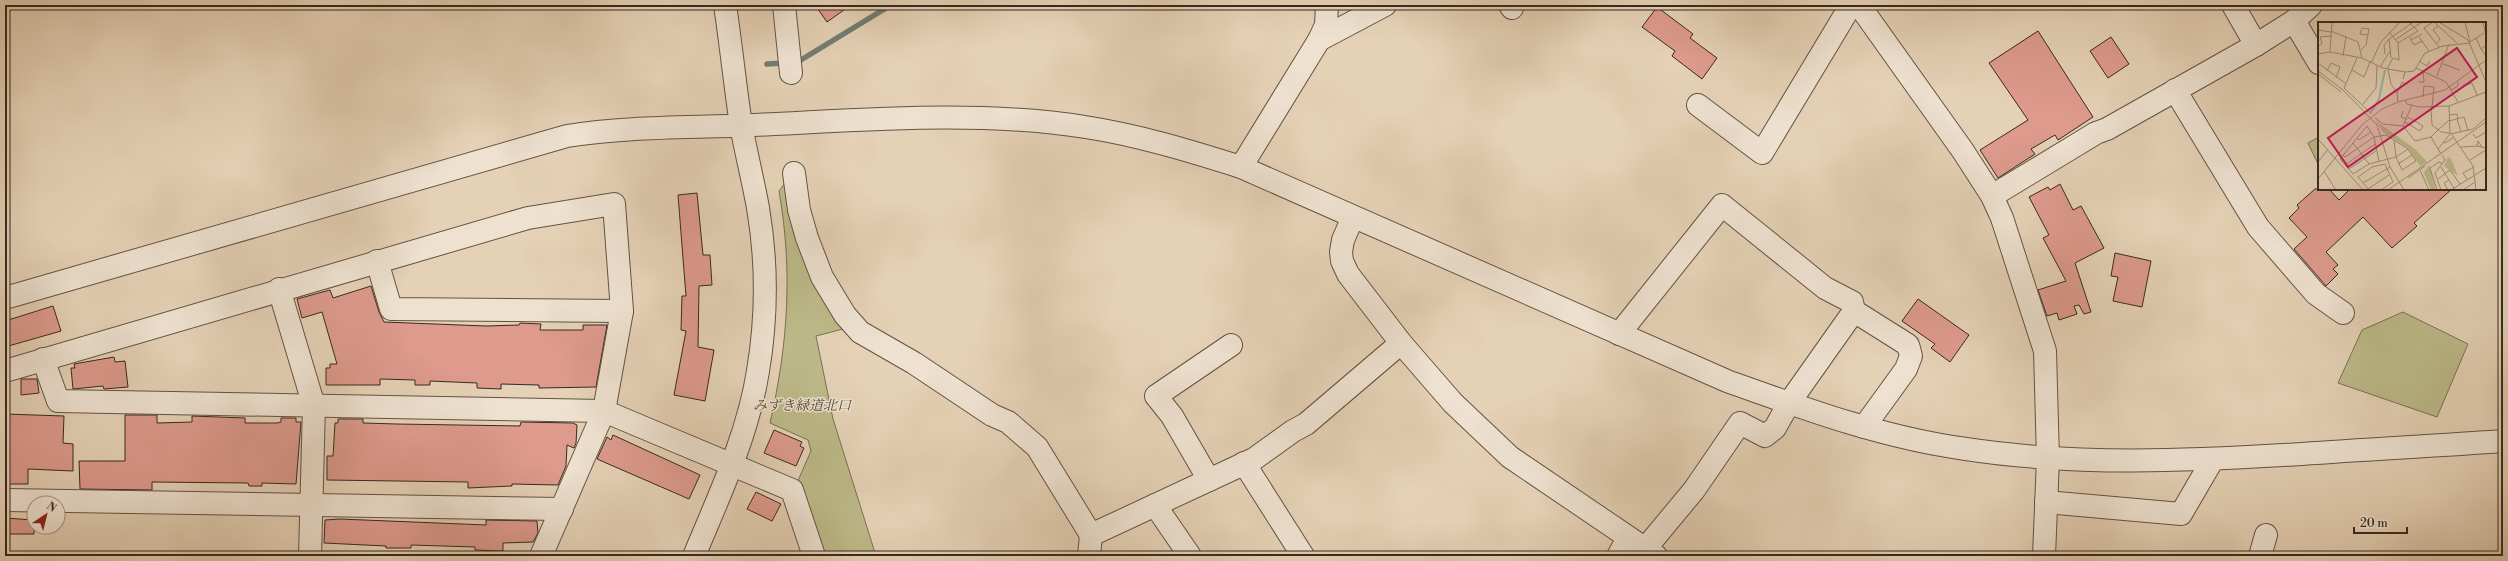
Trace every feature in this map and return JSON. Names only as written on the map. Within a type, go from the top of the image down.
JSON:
[{"type":"street","points":[[694,556],[732,465],[758,372],[764,293],[761,227],[742,126],[725,5]]},
{"type":"street","points":[[784,5],[791,73]]},
{"type":"street","points":[[1241,168],[1319,40],[1326,25],[1328,5]]},
{"type":"street","points":[[1319,40],[1384,5]]},
{"type":"street","points":[[1698,105],[1762,153],[1851,5]]},
{"type":"street","points":[[1859,5],[1992,196],[2002,218],[2045,351],[2048,459],[2044,556]]},
{"type":"street","points":[[2233,5],[2256,45]]},
{"type":"street","points":[[1992,196],[2096,133],[2107,129],[2256,45],[2294,21],[2311,5]]},
{"type":"street","points":[[2294,21],[2318,60]]},
{"type":"street","points":[[2175,90],[2258,227],[2316,294],[2343,313]]},
{"type":"street","points":[[5,298],[567,136],[606,131],[976,118],[1040,122],[1085,127],[1170,145],[1241,168],[1727,381],[1864,427],[1912,440],[1965,449],[2048,459],[2134,462],[2213,459],[2503,441]]},
{"type":"street","points":[[794,173],[799,210],[807,238],[822,278],[845,315],[860,332],[914,363],[992,415],[1008,422],[1037,448],[1090,545],[1155,505],[1244,464],[1306,424],[1401,343]]},
{"type":"street","points":[[5,371],[279,289],[528,218],[614,204],[622,311],[604,411],[542,556]]},
{"type":"street","points":[[1619,334],[1722,205],[1825,288],[1852,302],[1854,311],[1908,345],[1910,356],[1906,369],[1864,427]]},
{"type":"street","points":[[1353,217],[1343,240],[1342,261],[1348,274],[1401,343],[1453,403],[1510,458],[1637,550],[1694,490],[1740,424],[1765,436],[1775,428],[1789,403],[1854,311]]},
{"type":"street","points":[[377,261],[391,309],[622,311]]},
{"type":"street","points":[[279,289],[314,406],[310,556]]},
{"type":"street","points":[[1209,480],[1172,416],[1156,396],[1231,345]]},
{"type":"street","points":[[43,360],[58,401],[604,411],[792,490],[814,556]]},
{"type":"street","points":[[2046,502],[2181,514],[2213,459]]},
{"type":"street","points":[[1244,464],[1303,556]]},
{"type":"street","points":[[5,500],[562,509]]},
{"type":"street","points":[[1155,505],[1190,556]]},
{"type":"street","points":[[2260,556],[2266,535]]},
{"type":"green space","points":[[2318,138],[2318,164],[2308,143]]},
{"type":"green space","name":"みずき緑道北口","points":[[789,178],[845,326],[843,329],[816,336],[833,419],[876,556],[820,556],[797,483],[811,451],[808,440],[770,423],[781,365],[786,307],[786,250],[779,191]]},
{"type":"green space","points":[[2403,312],[2468,344],[2437,417],[2338,383],[2362,330]]},
{"type":"building","points":[[815,5],[851,5],[827,22]]},
{"type":"building","points":[[1657,7],[1693,34],[1690,38],[1717,58],[1702,79],[1672,56],[1675,51],[1642,27]]},
{"type":"building","points":[[2038,31],[2093,117],[2058,140],[2055,135],[2031,149],[2035,154],[1998,178],[1980,150],[2028,120],[1989,63]]},
{"type":"building","points":[[2111,37],[2129,64],[2108,78],[2090,51]]},
{"type":"building","points":[[2060,184],[2073,210],[2081,206],[2104,248],[2075,263],[2091,312],[2084,314],[2079,305],[2074,306],[2077,314],[2059,320],[2057,313],[2047,316],[2038,290],[2066,281],[2043,238],[2049,235],[2029,197],[2048,187],[2050,190]]},
{"type":"building","points":[[2315,189],[2330,190],[2339,200],[2349,190],[2451,190],[2414,223],[2417,226],[2392,248],[2363,217],[2326,252],[2338,265],[2333,269],[2338,274],[2326,286],[2294,249],[2307,237],[2289,218],[2299,208],[2297,205]]},
{"type":"building","points":[[697,193],[703,255],[710,255],[712,285],[699,286],[698,347],[714,350],[705,401],[674,395],[686,331],[681,330],[682,296],[686,296],[678,195]]},
{"type":"building","points":[[2115,253],[2151,261],[2142,307],[2113,301],[2118,277],[2111,276]]},
{"type":"building","points":[[371,286],[379,312],[384,322],[486,326],[519,325],[520,323],[541,324],[540,330],[583,330],[583,325],[607,325],[596,387],[539,388],[539,385],[501,384],[501,389],[477,388],[477,383],[430,381],[430,385],[415,385],[415,380],[380,379],[380,385],[326,385],[326,368],[330,368],[330,364],[337,364],[322,312],[302,318],[297,299],[330,290],[333,298]]},
{"type":"building","points":[[1918,299],[1969,335],[1950,362],[1931,348],[1935,344],[1902,321]]},
{"type":"building","points":[[53,306],[61,331],[5,347],[5,321]]},
{"type":"building","points":[[114,357],[115,362],[125,361],[128,387],[104,389],[103,386],[73,389],[71,368],[75,368],[74,364]]},
{"type":"building","points":[[21,379],[37,379],[39,393],[21,395]]},
{"type":"building","points":[[5,414],[64,416],[63,443],[73,444],[73,471],[28,469],[28,484],[5,484]]},
{"type":"building","points":[[125,415],[157,415],[157,423],[192,422],[192,416],[245,418],[245,423],[277,423],[281,422],[281,418],[296,418],[296,422],[301,422],[296,484],[262,483],[262,486],[249,486],[248,483],[152,482],[152,490],[80,489],[79,461],[125,461]]},
{"type":"building","points":[[338,419],[363,419],[363,423],[397,424],[520,426],[521,422],[573,423],[577,425],[576,443],[574,448],[567,445],[566,466],[558,485],[512,484],[512,486],[468,488],[468,482],[327,480],[327,456],[333,456],[335,423],[338,423]]},
{"type":"building","points":[[774,430],[802,442],[800,446],[804,448],[796,466],[764,453]]},
{"type":"building","points":[[613,435],[700,475],[689,499],[597,459],[607,437],[611,440]]},
{"type":"building","points":[[756,492],[781,504],[772,521],[747,509]]},
{"type":"building","points":[[5,518],[26,519],[26,534],[5,534]]},
{"type":"building","points":[[340,519],[486,525],[486,520],[537,521],[538,533],[533,542],[503,543],[503,551],[475,550],[475,547],[411,545],[411,548],[386,548],[386,546],[324,543],[325,520]]},
{"type":"waterway","points":[[796,63],[891,5]]},
{"type":"waterway","points":[[767,64],[785,63]]}]
